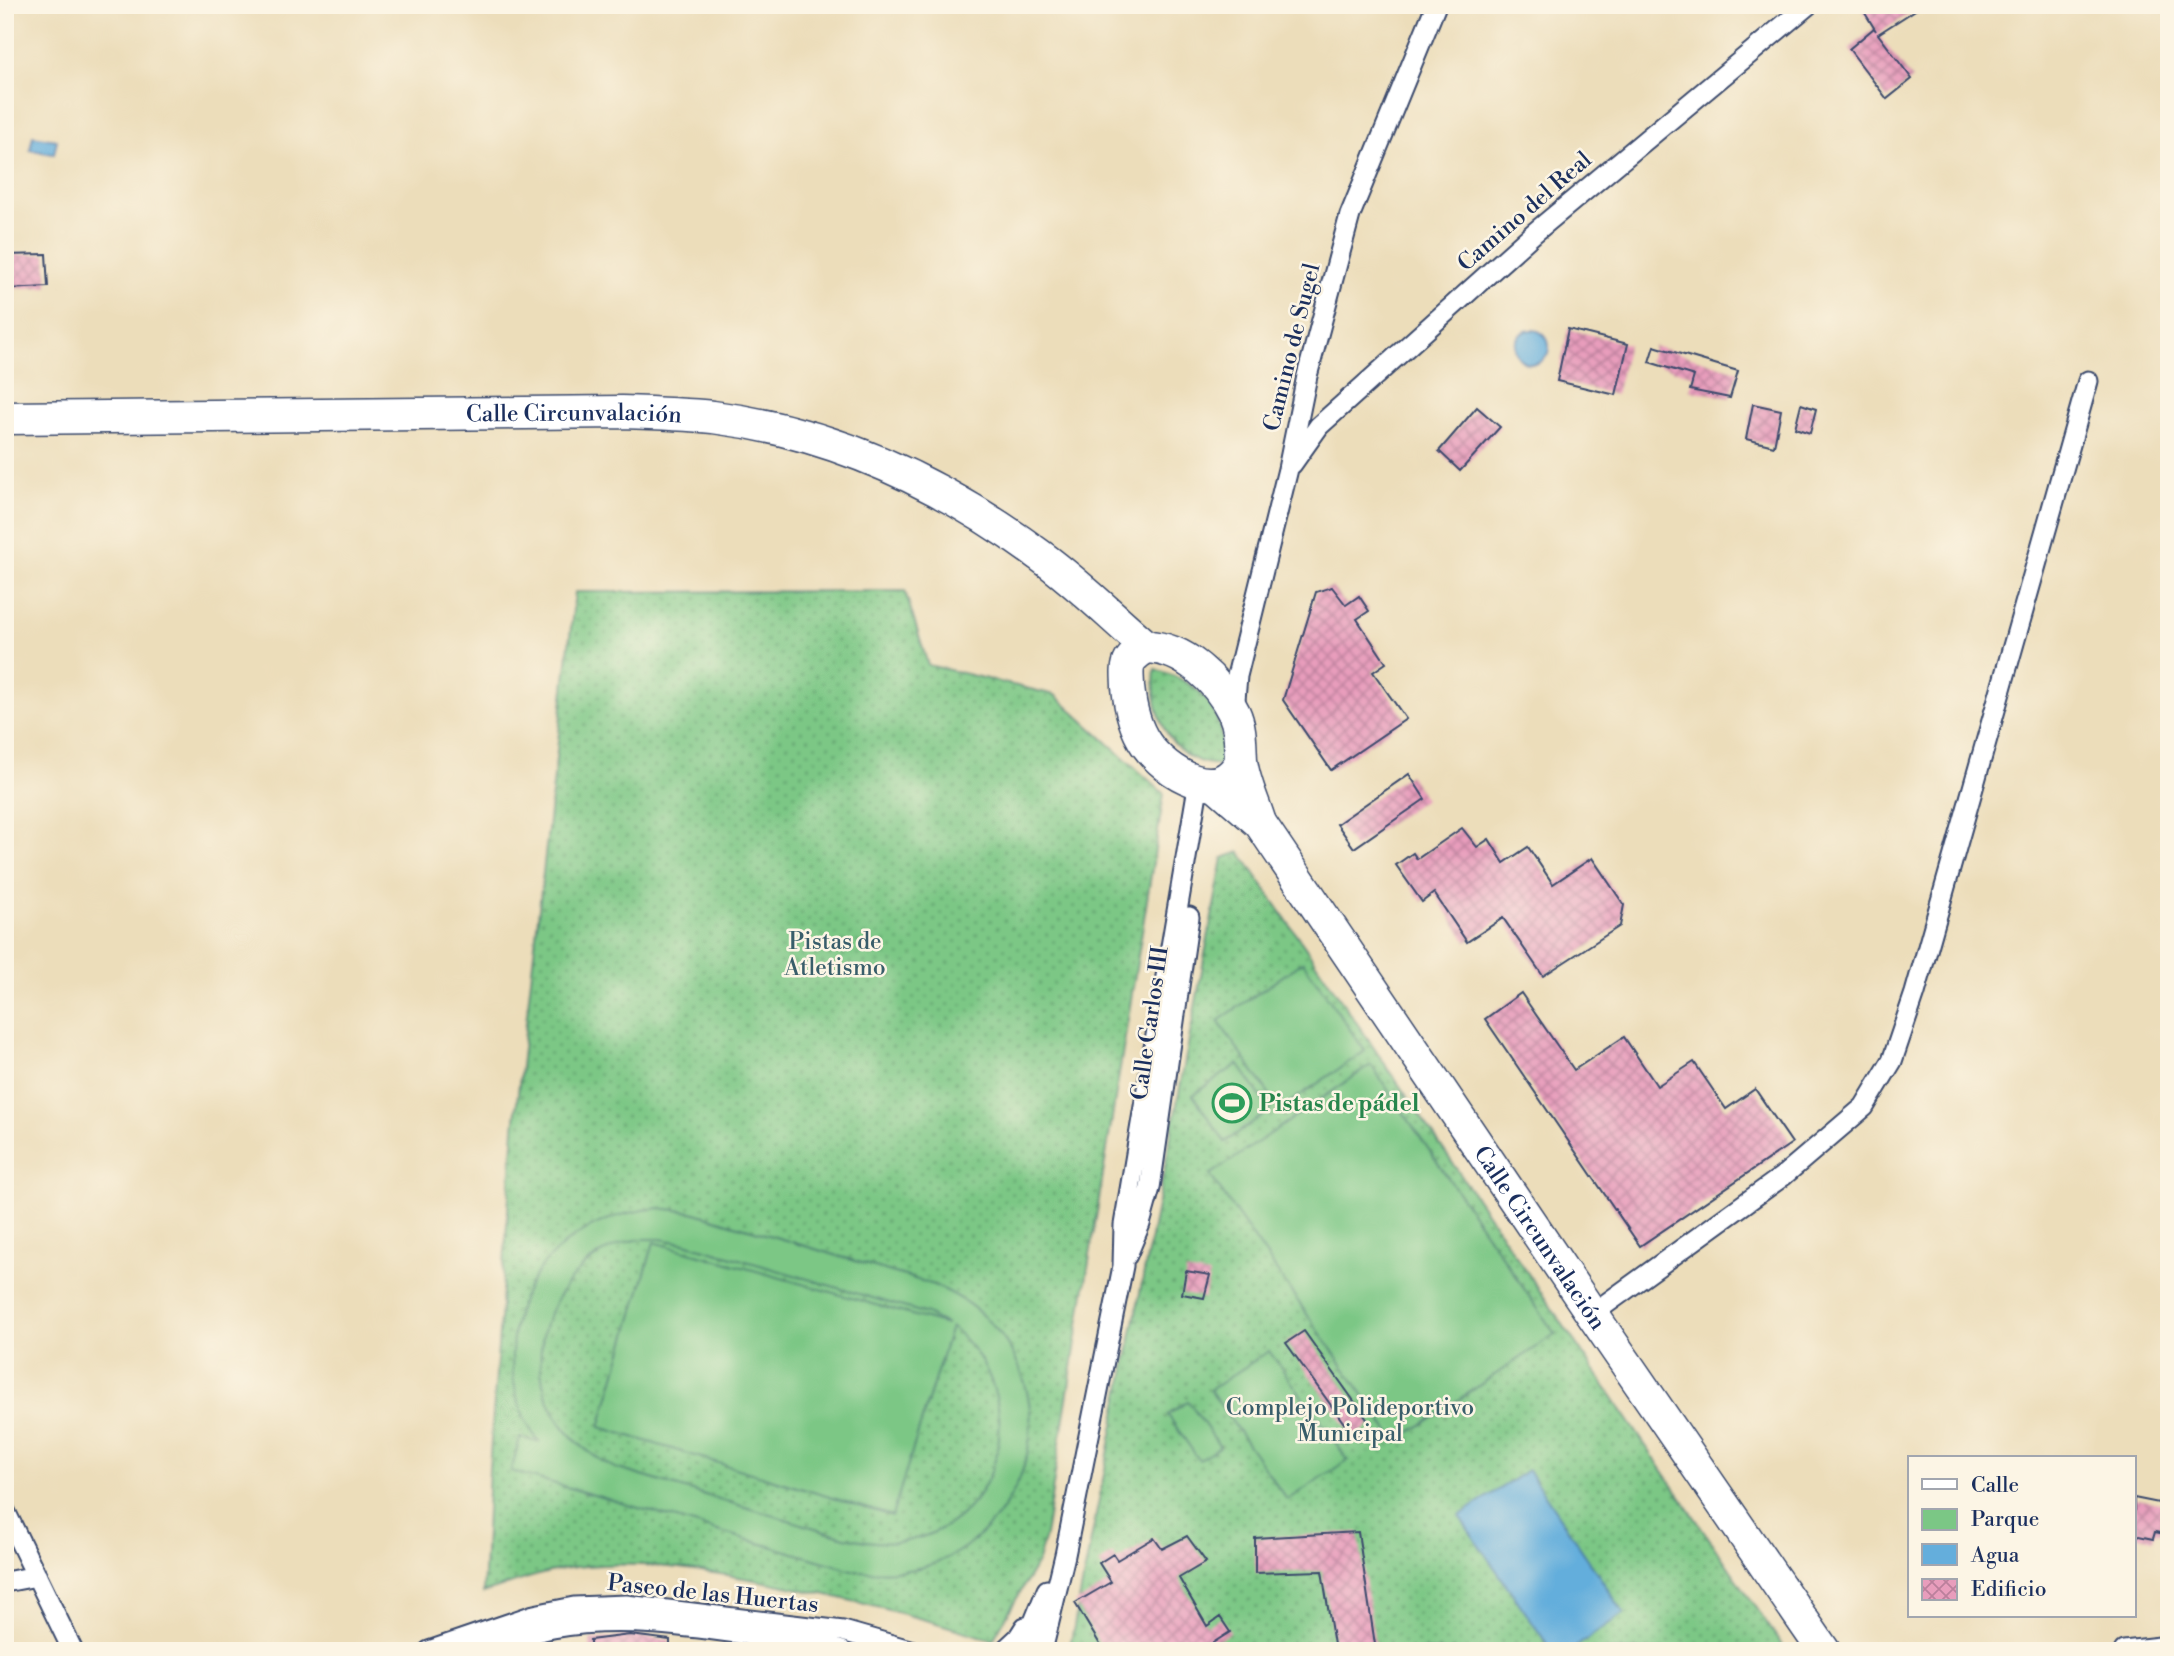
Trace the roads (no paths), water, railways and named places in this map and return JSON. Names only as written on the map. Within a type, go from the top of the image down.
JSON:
[{"type":"main road","name":"Calle Circunvalación","points":[[5,418],[622,412],[714,417],[843,448],[933,486],[988,518],[1035,551],[1094,601],[1139,653]]},
{"type":"main road","points":[[1173,650],[1199,669],[1227,700],[1234,713],[1241,741],[1241,761],[1260,823],[1208,783],[1179,774],[1161,762],[1146,744],[1131,709],[1128,672],[1139,653],[1173,650]]},
{"type":"main road","points":[[1208,783],[1232,777],[1241,761]]},
{"type":"main road","name":"Calle Circunvalación","points":[[1260,823],[1824,1651]]},
{"type":"street","name":"Camino de Sugel","points":[[1234,713],[1237,676],[1288,469],[1307,376],[1350,215],[1436,5]]},
{"type":"street","name":"Camino del Real","points":[[1288,469],[1319,426],[1523,242],[1808,5]]},
{"type":"street","points":[[1592,1314],[1783,1175],[1864,1107],[1887,1072],[1902,1036],[1915,993],[2088,381]]},
{"type":"street","name":"Calle Carlos III","points":[[1042,1651],[1065,1555],[1123,1266],[1124,1225],[1208,783]]},
{"type":"street","points":[[5,1511],[74,1651]]},
{"type":"street","name":"Calle Carlos III","points":[[1022,1651],[1041,1602],[1065,1555]]},
{"type":"street","points":[[5,1582],[37,1576]]},
{"type":"street","points":[[1004,1651],[1018,1638],[1041,1602]]},
{"type":"street","name":"Paseo de las Huertas","points":[[429,1651],[534,1615],[574,1607],[626,1605],[843,1631],[913,1651]]},
{"type":"street","name":"Paseo de las Huertas","points":[[481,1651],[552,1628],[622,1622],[816,1644],[842,1651]]},
{"type":"street","points":[[2124,1651],[2169,1646]]},
{"type":"water","points":[[33,136],[57,140],[54,154],[30,150]]},
{"type":"water","points":[[1532,330],[1544,335],[1549,347],[1544,359],[1532,364],[1520,359],[1515,347],[1520,335]]},
{"type":"water","points":[[1528,1470],[1624,1613],[1570,1651],[1552,1651],[1459,1516]]},
{"type":"place","name":"Pistas de pádel","points":[[1232,1103]]},
{"type":"park label","name":"Pistas de Atletismo","points":[[835,954]]},
{"type":"park label","name":"Complejo Polideportivo Municipal","points":[[1350,1420]]}]
